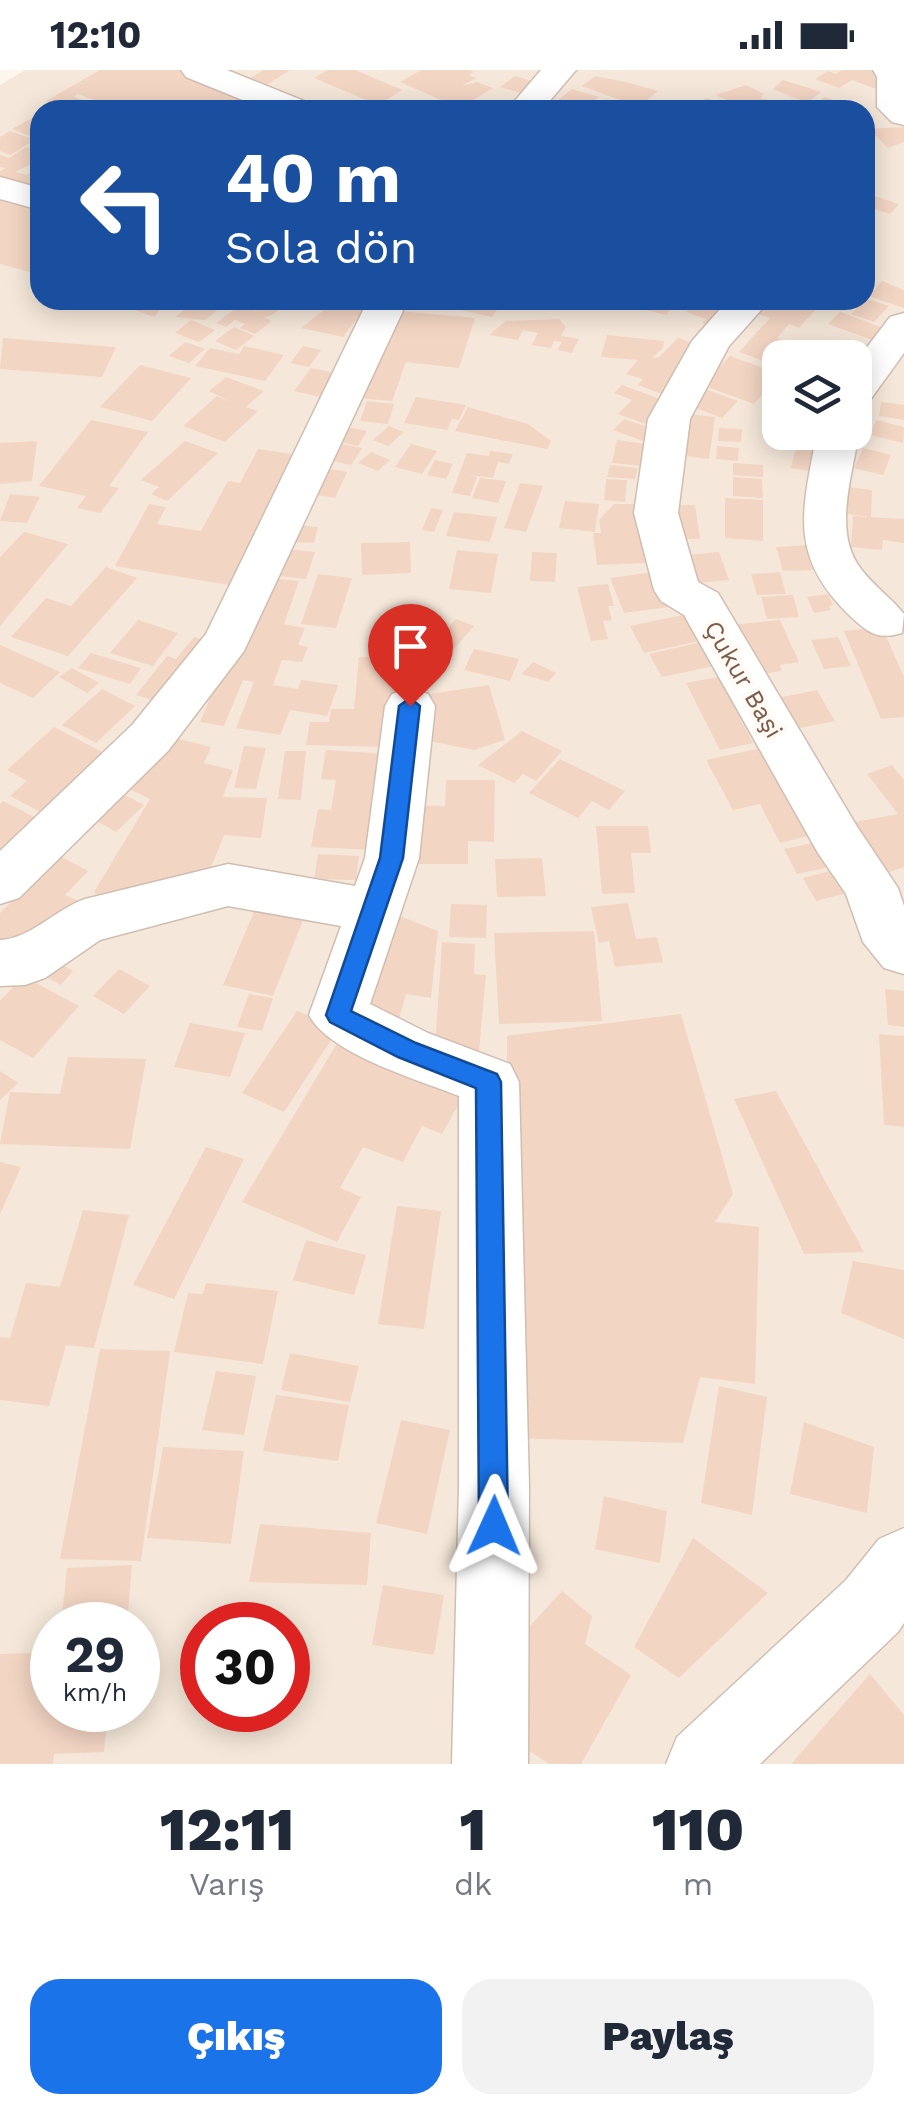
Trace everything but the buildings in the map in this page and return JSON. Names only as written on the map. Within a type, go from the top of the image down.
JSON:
[{"type":"street","points":[[198,70],[271,98]]},
{"type":"street","points":[[533,100],[559,70]]},
{"type":"street","points":[[875,115],[898,90]]},
{"type":"street","points":[[0,188],[30,196]]},
{"type":"street","points":[[0,883],[100,792],[195,689],[227,639],[379,310]]},
{"type":"street","name":"Çukur Başi","points":[[740,310],[712,340],[669,419],[656,513],[677,590],[701,604],[837,839],[871,888],[883,927],[904,952]]},
{"type":"street","points":[[872,367],[904,325]]},
{"type":"street","points":[[835,450],[822,534],[831,564],[885,622]]},
{"type":"street","points":[[410,706],[392,858],[338,1015],[407,1050],[488,1082],[494,1487],[490,1764]]},
{"type":"street","points":[[0,963],[25,962],[86,921],[228,885],[376,911]]},
{"type":"street","points":[[704,1764],[893,1597]]},
{"type":"shaded area","points":[[25,70],[904,70],[904,1764],[0,1764],[0,85]]},
{"type":"route","points":[[410,706],[392,858],[338,1015],[407,1050],[488,1082],[494,1526]]}]
